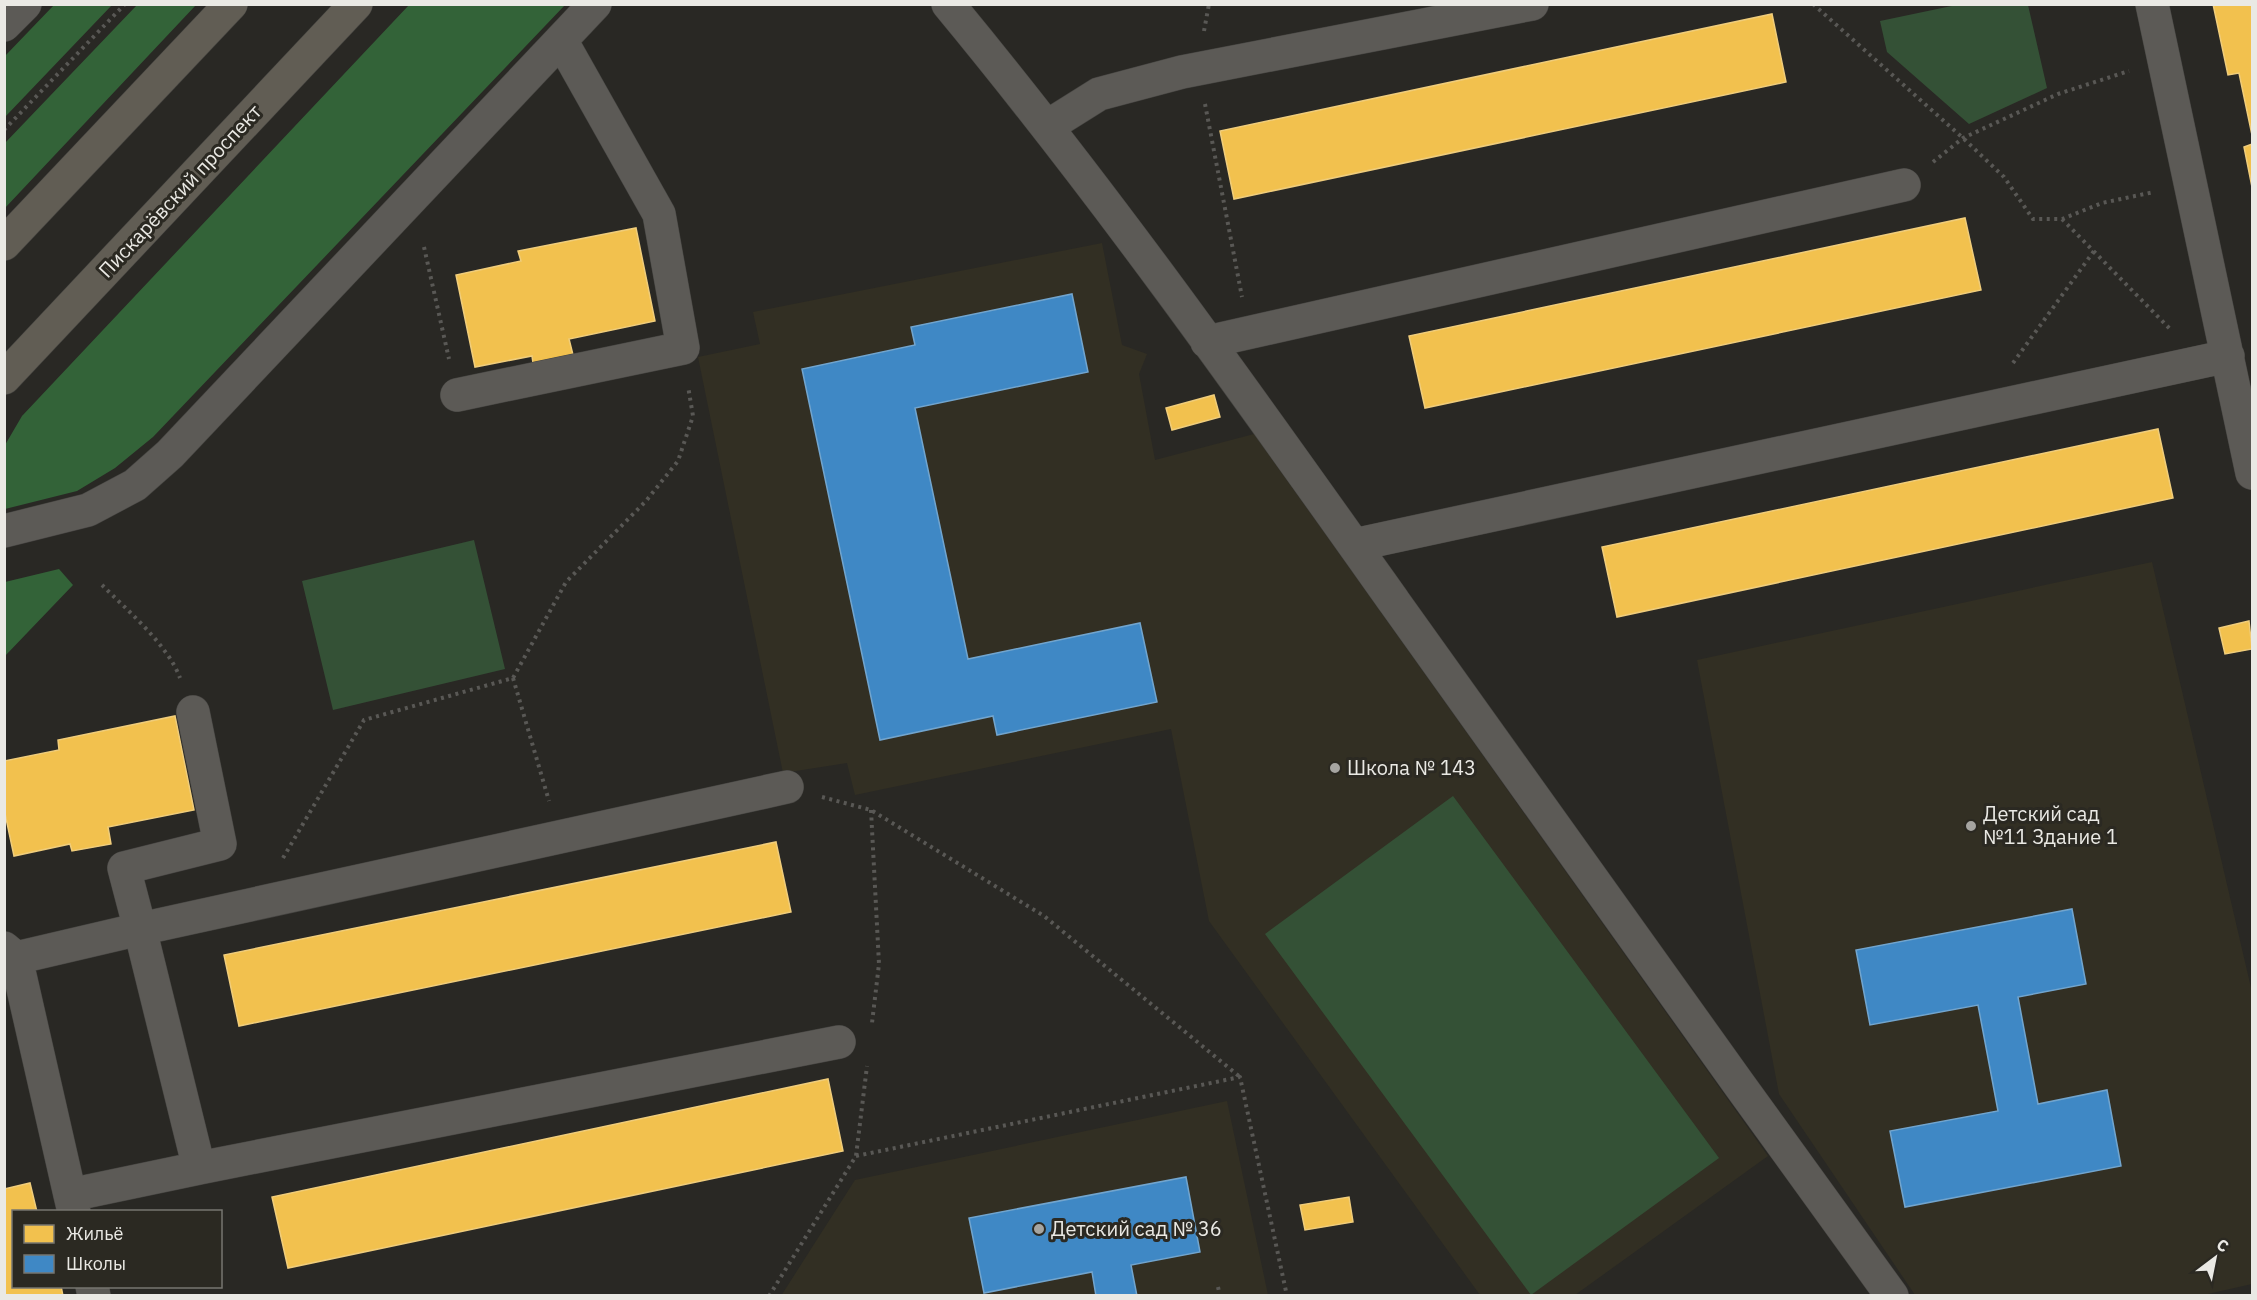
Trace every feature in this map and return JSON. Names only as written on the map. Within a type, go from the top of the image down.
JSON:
[{"type":"main road","points":[[4,244],[231,4]]},
{"type":"main road","name":"Пискарёвский проспект","points":[[4,378],[356,4]]},
{"type":"street","points":[[4,25],[25,4]]},
{"type":"street","points":[[4,531],[88,510],[135,485],[170,454],[595,4]]},
{"type":"street","points":[[948,4],[1048,126],[1207,342],[1707,1042],[1892,1296]]},
{"type":"street","points":[[1048,126],[1099,94],[1198,69],[1532,4]]},
{"type":"street","points":[[2152,4],[2191,183],[2215,358],[2253,473]]},
{"type":"street","points":[[457,395],[683,348],[659,214],[561,40]]},
{"type":"street","points":[[1207,342],[1904,185]]},
{"type":"street","points":[[1354,545],[2215,358]]},
{"type":"street","points":[[193,712],[220,844],[124,868],[199,1168]]},
{"type":"street","points":[[787,787],[140,929],[10,953],[72,1203],[199,1168],[839,1042]]},
{"type":"path","points":[[4,130],[124,4]]},
{"type":"path","points":[[1813,4],[2004,177],[2033,219],[2062,219],[2102,203],[2191,183]]},
{"type":"path","points":[[1904,185],[1963,138],[2058,94],[2164,59]]},
{"type":"path","points":[[1198,69],[1249,333]]},
{"type":"path","points":[[2062,219],[2094,252],[2215,358]]},
{"type":"path","points":[[424,247],[457,395]]},
{"type":"path","points":[[1979,409],[2094,252]]},
{"type":"path","points":[[559,837],[513,678],[566,582],[646,501],[678,461],[693,416],[683,348]]},
{"type":"path","points":[[102,585],[148,630],[177,668],[193,712]]},
{"type":"path","points":[[257,903],[364,720],[513,678]]},
{"type":"path","points":[[787,787],[871,810],[1044,916],[1240,1077],[1287,1296]]},
{"type":"path","points":[[856,1156],[1240,1077]]},
{"type":"path","points":[[1218,1287],[1220,1296]]},
{"type":"shaded area","name":"Школа № 143","points":[[1102,243],[1122,345],[1147,354],[1139,374],[1155,460],[1254,434],[1768,1156],[1575,1295],[1480,1295],[1209,921],[1171,729],[855,795],[847,763],[783,773],[698,357],[760,344],[753,312]]},
{"type":"shaded area","name":"Детский сад №11 Здание 1","points":[[2152,562],[2252,992],[2252,1284],[2199,1296],[1915,1295],[1779,1094],[1697,660]]},
{"type":"shaded area","name":"Детский сад № 36","points":[[1227,1101],[1268,1295],[781,1296],[855,1180]]},
{"type":"green space","points":[[1961,4],[2028,5],[2047,88],[1969,124],[1887,52],[1880,21]]},
{"type":"green space","points":[[54,5],[112,5],[5,117],[5,56]]},
{"type":"green space","points":[[137,5],[196,5],[5,208],[5,143]]},
{"type":"green space","points":[[409,5],[565,5],[153,437],[115,468],[77,491],[5,509],[5,445],[22,416]]},
{"type":"green space","points":[[474,540],[505,669],[333,710],[302,581]]},
{"type":"green space","points":[[59,569],[73,585],[5,656],[5,582]]},
{"type":"green space","points":[[1453,796],[1719,1158],[1531,1295],[1265,934]]},
{"type":"building: Жильё","points":[[2213,4],[2252,4],[2252,135],[2239,73],[2228,75]]},
{"type":"building: Жильё","points":[[1772,14],[1786,82],[1234,199],[1220,131]]},
{"type":"building: Жильё","points":[[2252,144],[2252,187],[2244,147]]},
{"type":"building: Жильё","points":[[1965,218],[1981,290],[1425,408],[1409,336]]},
{"type":"building: Жильё","points":[[636,228],[655,321],[569,339],[573,355],[533,363],[532,356],[475,367],[456,275],[521,261],[518,251]]},
{"type":"building: Жильё","points":[[1214,395],[1220,417],[1172,430],[1166,408]]},
{"type":"building: Жильё","points":[[2158,429],[2173,498],[1617,617],[1602,547]]},
{"type":"building: Жильё","points":[[2249,621],[2252,649],[2225,654],[2219,628]]},
{"type":"building: Жильё","points":[[175,716],[194,810],[108,827],[111,844],[72,851],[70,844],[14,856],[4,809],[4,761],[59,750],[58,740]]},
{"type":"building: Жильё","points":[[776,842],[791,912],[239,1026],[224,955]]},
{"type":"building: Жильё","points":[[828,1079],[843,1151],[288,1268],[272,1197]]},
{"type":"building: Жильё","points":[[30,1183],[37,1210],[12,1210],[12,1288],[61,1288],[63,1296],[4,1296],[4,1189]]},
{"type":"building: Жильё","points":[[1349,1197],[1353,1222],[1305,1230],[1300,1205]]},
{"type":"building: Школы","points":[[1072,294],[1088,372],[915,408],[968,659],[1140,623],[1157,702],[997,735],[993,716],[880,740],[802,369],[915,345],[911,327]]},
{"type":"building: Школы","points":[[2072,909],[2086,984],[2018,997],[2038,1104],[2107,1090],[2121,1166],[1905,1207],[1890,1131],[1998,1111],[1978,1005],[1870,1025],[1856,950]]},
{"type":"building: Школы","points":[[1186,1177],[1200,1252],[1131,1265],[1137,1296],[1096,1296],[1092,1272],[984,1293],[969,1218]]},
{"type":"place","name":"Школа № 143","points":[[1335,768]]},
{"type":"place","name":"Детский сад №11 Здание 1","points":[[1971,826]]},
{"type":"place","name":"Детский сад № 36","points":[[1039,1229]]}]
